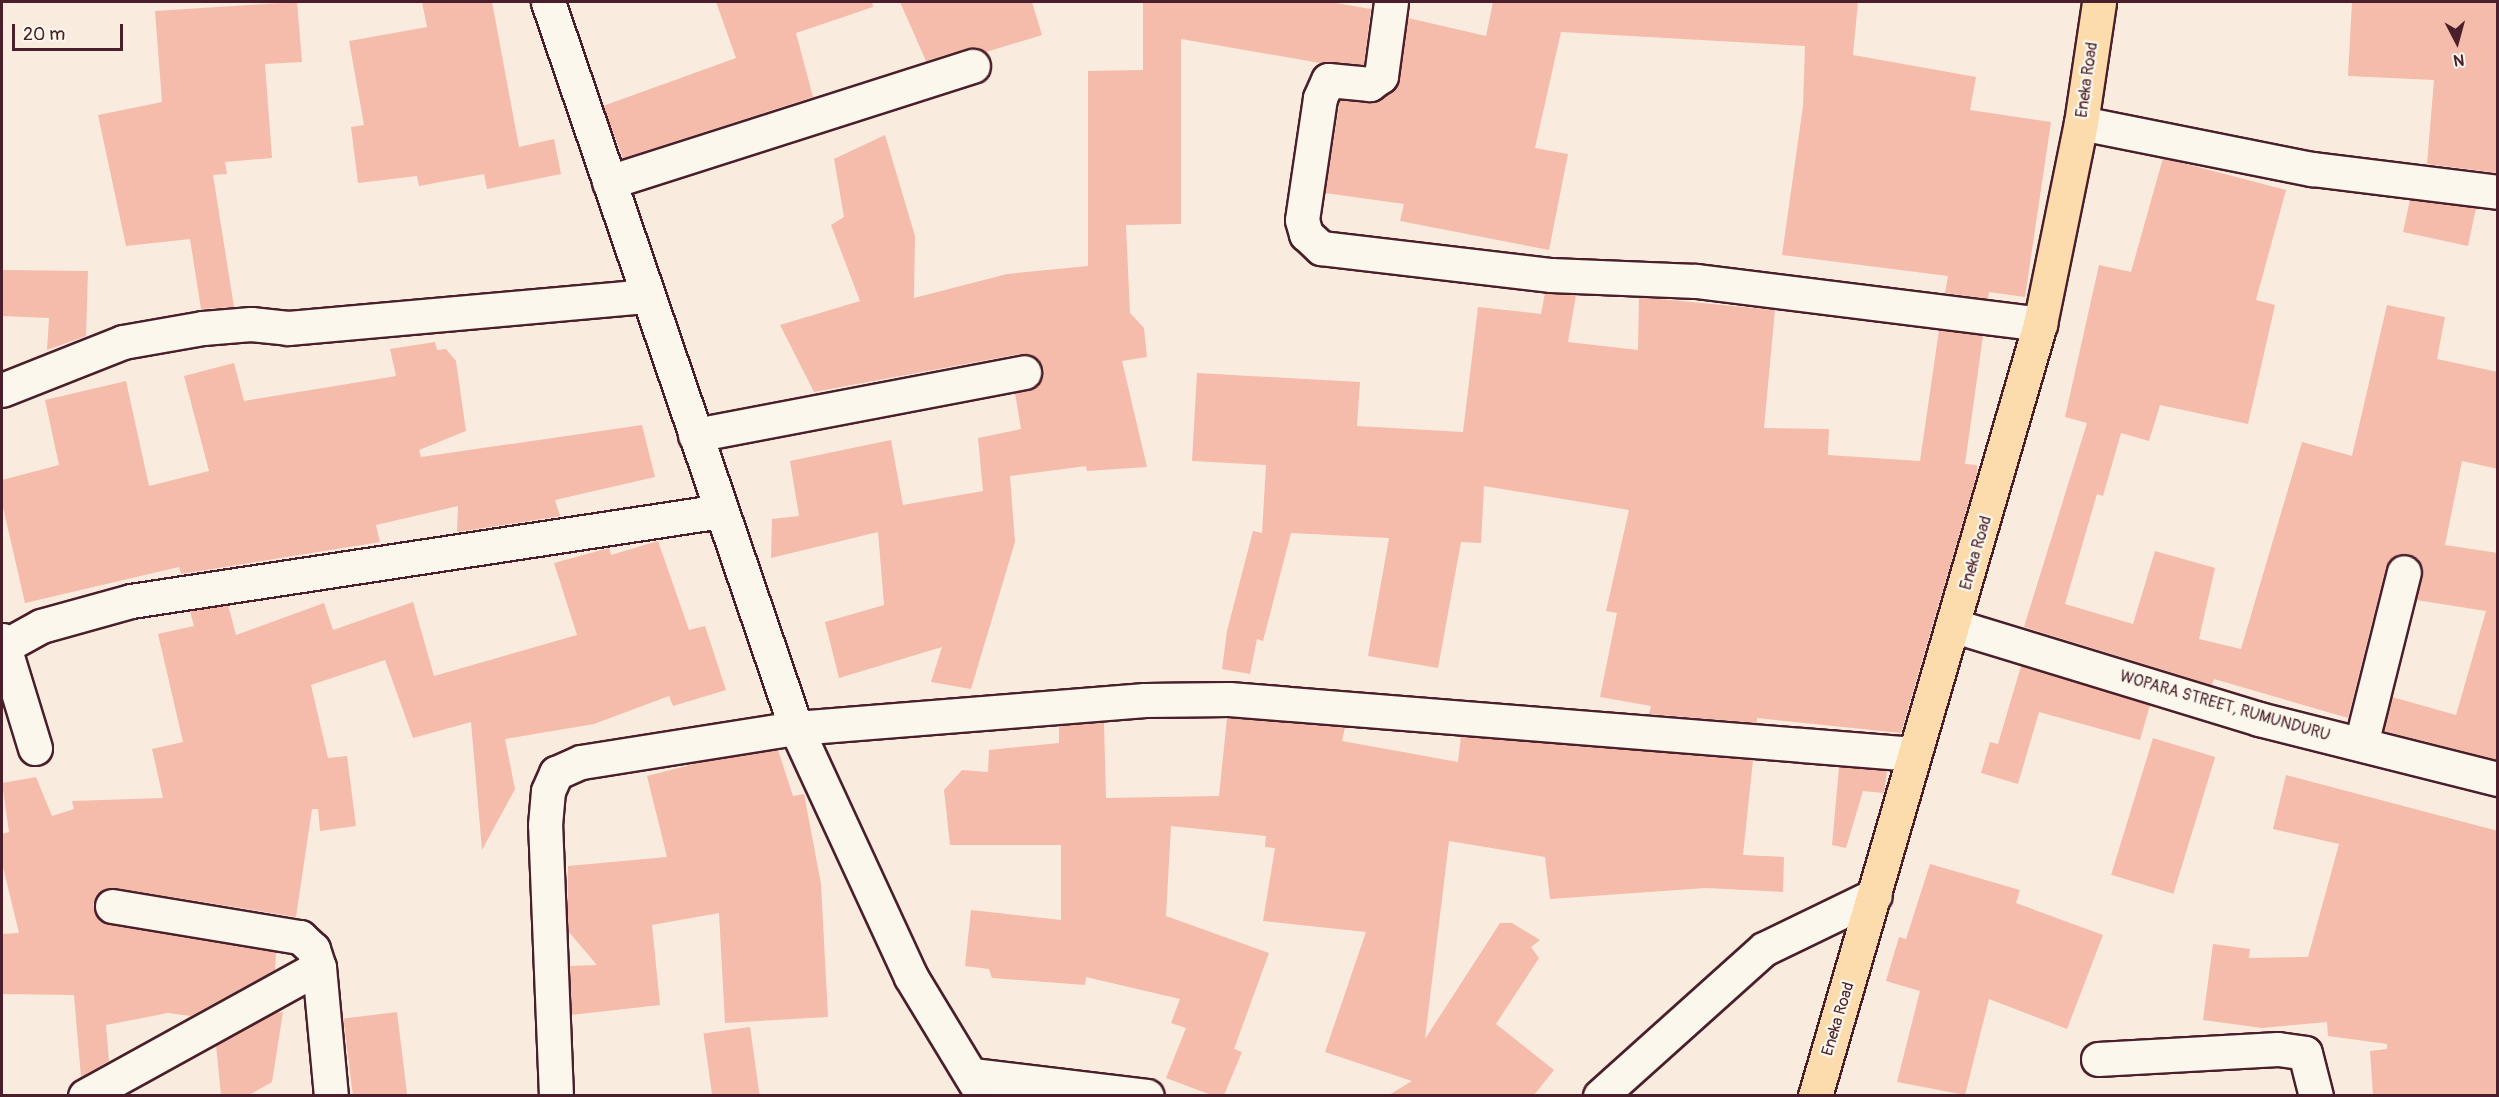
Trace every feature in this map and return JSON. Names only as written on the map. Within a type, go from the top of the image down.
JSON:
[{"type":"main road","name":"Eneka Road","points":[[1815,1095],[1875,895],[1914,754],[1955,626],[2040,324],[2081,123],[2099,2]]},
{"type":"street","points":[[548,2],[646,296],[795,728],[911,977],[979,1085],[1148,1095]]},
{"type":"street","points":[[1391,2],[1380,76],[1370,84],[1328,80],[1320,98],[1302,220],[1306,234],[1321,248],[1551,275],[1696,281],[2040,324]]},
{"type":"street","points":[[609,182],[973,66]]},
{"type":"street","points":[[2081,123],[2312,169],[2498,192]]},
{"type":"street","points":[[2,390],[123,342],[203,328],[250,324],[288,328],[646,296]]},
{"type":"street","points":[[694,435],[1024,372]]},
{"type":"street","points":[[35,748],[2,644],[41,626],[131,601],[721,511]]},
{"type":"street","points":[[2361,744],[2404,572]]},
{"type":"street","name":"WOPARA STREET, RUMUNDURU","points":[[1955,626],[2259,719],[2498,779]]},
{"type":"street","points":[[556,1095],[545,825],[548,791],[556,773],[581,762],[795,728],[1145,700],[1229,699],[1914,754]]},
{"type":"street","points":[[1599,1095],[1764,949],[1875,895]]},
{"type":"street","points":[[112,906],[300,937],[313,949],[319,966],[331,1095]]},
{"type":"street","points":[[84,1095],[319,966]]},
{"type":"street","points":[[2098,1059],[2278,1049],[2305,1053],[2316,1095]]},
{"type":"building","points":[[297,2],[302,62],[265,64],[272,158],[225,162],[227,174],[213,175],[234,307],[201,309],[190,239],[126,246],[98,115],[162,102],[155,11]]},
{"type":"building","points":[[422,2],[492,2],[519,147],[554,139],[561,174],[487,189],[484,174],[419,186],[417,176],[358,183],[351,127],[364,125],[349,41],[427,27]]},
{"type":"building","points":[[716,2],[872,2],[873,7],[796,33],[813,97],[623,158],[603,106],[736,58]]},
{"type":"building","points":[[900,2],[1032,2],[1042,35],[986,52],[968,48],[926,61]]},
{"type":"building","points":[[1143,2],[1330,2],[1371,9],[1364,65],[1320,63],[1181,39],[1181,224],[1126,225],[1130,313],[1144,328],[1147,357],[1122,361],[1147,467],[1087,471],[1086,466],[1010,476],[1015,542],[971,689],[931,682],[942,647],[839,678],[825,622],[884,605],[878,532],[771,558],[772,519],[799,516],[790,461],[891,440],[903,505],[983,491],[978,438],[1021,429],[1015,393],[1037,386],[1042,369],[1038,359],[1020,354],[814,392],[780,325],[860,301],[831,225],[844,217],[834,159],[885,135],[915,236],[914,298],[1007,274],[1088,266],[1088,71],[1143,70]]},
{"type":"building","points":[[1493,2],[1858,2],[1853,55],[1976,77],[1970,110],[2051,122],[2025,297],[1989,292],[1988,299],[1945,293],[1948,276],[1782,255],[1803,106],[1805,46],[1561,32],[1535,148],[1568,154],[1549,250],[1400,221],[1404,204],[1325,193],[1340,100],[1369,103],[1381,99],[1397,86],[1408,18],[1486,36]]},
{"type":"building","points":[[2352,2],[2498,2],[2498,173],[2427,164],[2434,80],[2348,76]]},
{"type":"building","points":[[2163,158],[2286,190],[2256,300],[2275,305],[2248,424],[2160,405],[2149,441],[2121,433],[2103,496],[2097,494],[2065,604],[2133,624],[2155,551],[2215,568],[2199,639],[2241,649],[2302,442],[2352,456],[2387,305],[2445,317],[2437,359],[2498,372],[2498,469],[2462,461],[2445,545],[2498,553],[2498,760],[2384,731],[2392,697],[2456,715],[2486,611],[2416,600],[2422,567],[2409,554],[2398,554],[2386,567],[2348,718],[2214,679],[2212,685],[2024,627],[2087,423],[2065,417],[2099,265],[2131,272]]},
{"type":"building","points":[[2410,200],[2476,208],[2468,246],[2403,232]]},
{"type":"building","points":[[2,270],[88,271],[86,336],[47,350],[49,318],[2,316]]},
{"type":"building","points":[[1545,293],[1576,295],[1568,342],[1638,350],[1639,297],[1775,310],[1764,428],[1829,429],[1828,455],[1920,461],[1939,330],[1983,336],[1965,464],[1977,465],[1977,474],[1901,733],[1757,718],[1757,723],[1649,714],[1651,706],[1600,697],[1617,613],[1606,611],[1629,510],[1484,486],[1481,543],[1461,542],[1438,668],[1368,656],[1389,538],[1291,533],[1263,641],[1257,639],[1250,674],[1222,669],[1227,631],[1253,531],[1262,533],[1266,465],[1192,461],[1197,373],[1360,382],[1357,426],[1463,432],[1478,307],[1541,314]]},
{"type":"building","points":[[435,342],[437,350],[446,349],[456,361],[466,431],[419,450],[421,457],[642,425],[655,477],[555,500],[560,516],[555,517],[457,532],[458,506],[376,525],[380,542],[181,574],[179,567],[25,603],[2,503],[2,480],[59,465],[45,400],[126,381],[149,486],[209,471],[184,376],[234,363],[244,401],[396,376],[390,349]]},
{"type":"building","points":[[658,541],[689,630],[705,626],[726,690],[673,706],[669,696],[594,724],[505,739],[515,789],[482,850],[471,722],[413,738],[385,660],[311,685],[328,758],[347,756],[356,826],[320,831],[318,809],[312,809],[296,917],[115,888],[98,894],[93,904],[100,920],[109,924],[276,952],[275,970],[191,1016],[168,1013],[106,1025],[109,1061],[81,1077],[74,995],[2,994],[2,934],[19,933],[2,863],[2,834],[9,832],[2,783],[36,777],[52,816],[74,809],[72,801],[163,798],[152,749],[183,742],[158,634],[194,626],[190,611],[228,605],[236,635],[324,603],[333,630],[413,602],[434,676],[577,635],[554,563],[609,548],[611,555]]},
{"type":"building","points":[[2021,666],[2150,705],[2140,740],[2039,712],[2018,784],[1981,773],[1990,742],[1998,744]]},
{"type":"building","points":[[1227,718],[1345,727],[1342,741],[1458,762],[1461,736],[1753,760],[1743,855],[1784,857],[1783,892],[1706,888],[1550,899],[1545,857],[1449,841],[1425,1039],[1500,923],[1512,923],[1540,940],[1531,947],[1539,958],[1496,1024],[1554,1070],[1534,1095],[1389,1095],[1412,1081],[1325,1052],[1366,932],[1263,921],[1275,848],[1265,847],[1266,836],[1171,826],[1166,916],[1269,953],[1234,1049],[1242,1052],[1224,1095],[1211,1095],[1166,1078],[1186,1028],[1171,1023],[1180,999],[1086,977],[1085,985],[992,978],[989,969],[965,966],[971,910],[1061,920],[1061,845],[950,845],[944,790],[962,770],[988,772],[989,750],[1059,743],[1059,726],[1104,722],[1106,798],[1219,796]]},
{"type":"building","points":[[2153,738],[2215,757],[2173,894],[2111,875]]},
{"type":"building","points":[[778,750],[793,796],[804,794],[821,884],[828,1017],[725,1023],[719,913],[652,925],[660,1005],[571,1015],[569,966],[597,965],[568,931],[568,866],[667,857],[647,776],[702,762]]},
{"type":"building","points":[[1839,767],[1887,771],[1884,793],[1863,791],[1846,848],[1832,845]]},
{"type":"building","points":[[2286,775],[2498,831],[2498,1095],[2373,1095],[2370,1051],[2387,1049],[2387,1044],[2328,1036],[2327,1022],[2262,1028],[2203,1020],[2213,944],[2250,949],[2249,958],[2308,957],[2339,844],[2273,829]]},
{"type":"building","points":[[1930,864],[2020,890],[2016,903],[2103,935],[2067,1029],[1989,999],[1965,1095],[1897,1082],[1920,991],[1886,981],[1899,937],[1906,939]]},
{"type":"building","points":[[283,1012],[272,1082],[249,1095],[221,1095],[216,1045],[275,1013]]},
{"type":"building","points":[[397,1012],[407,1094],[353,1096],[343,1019]]},
{"type":"building","points":[[750,1027],[760,1095],[712,1096],[703,1034]]}]
